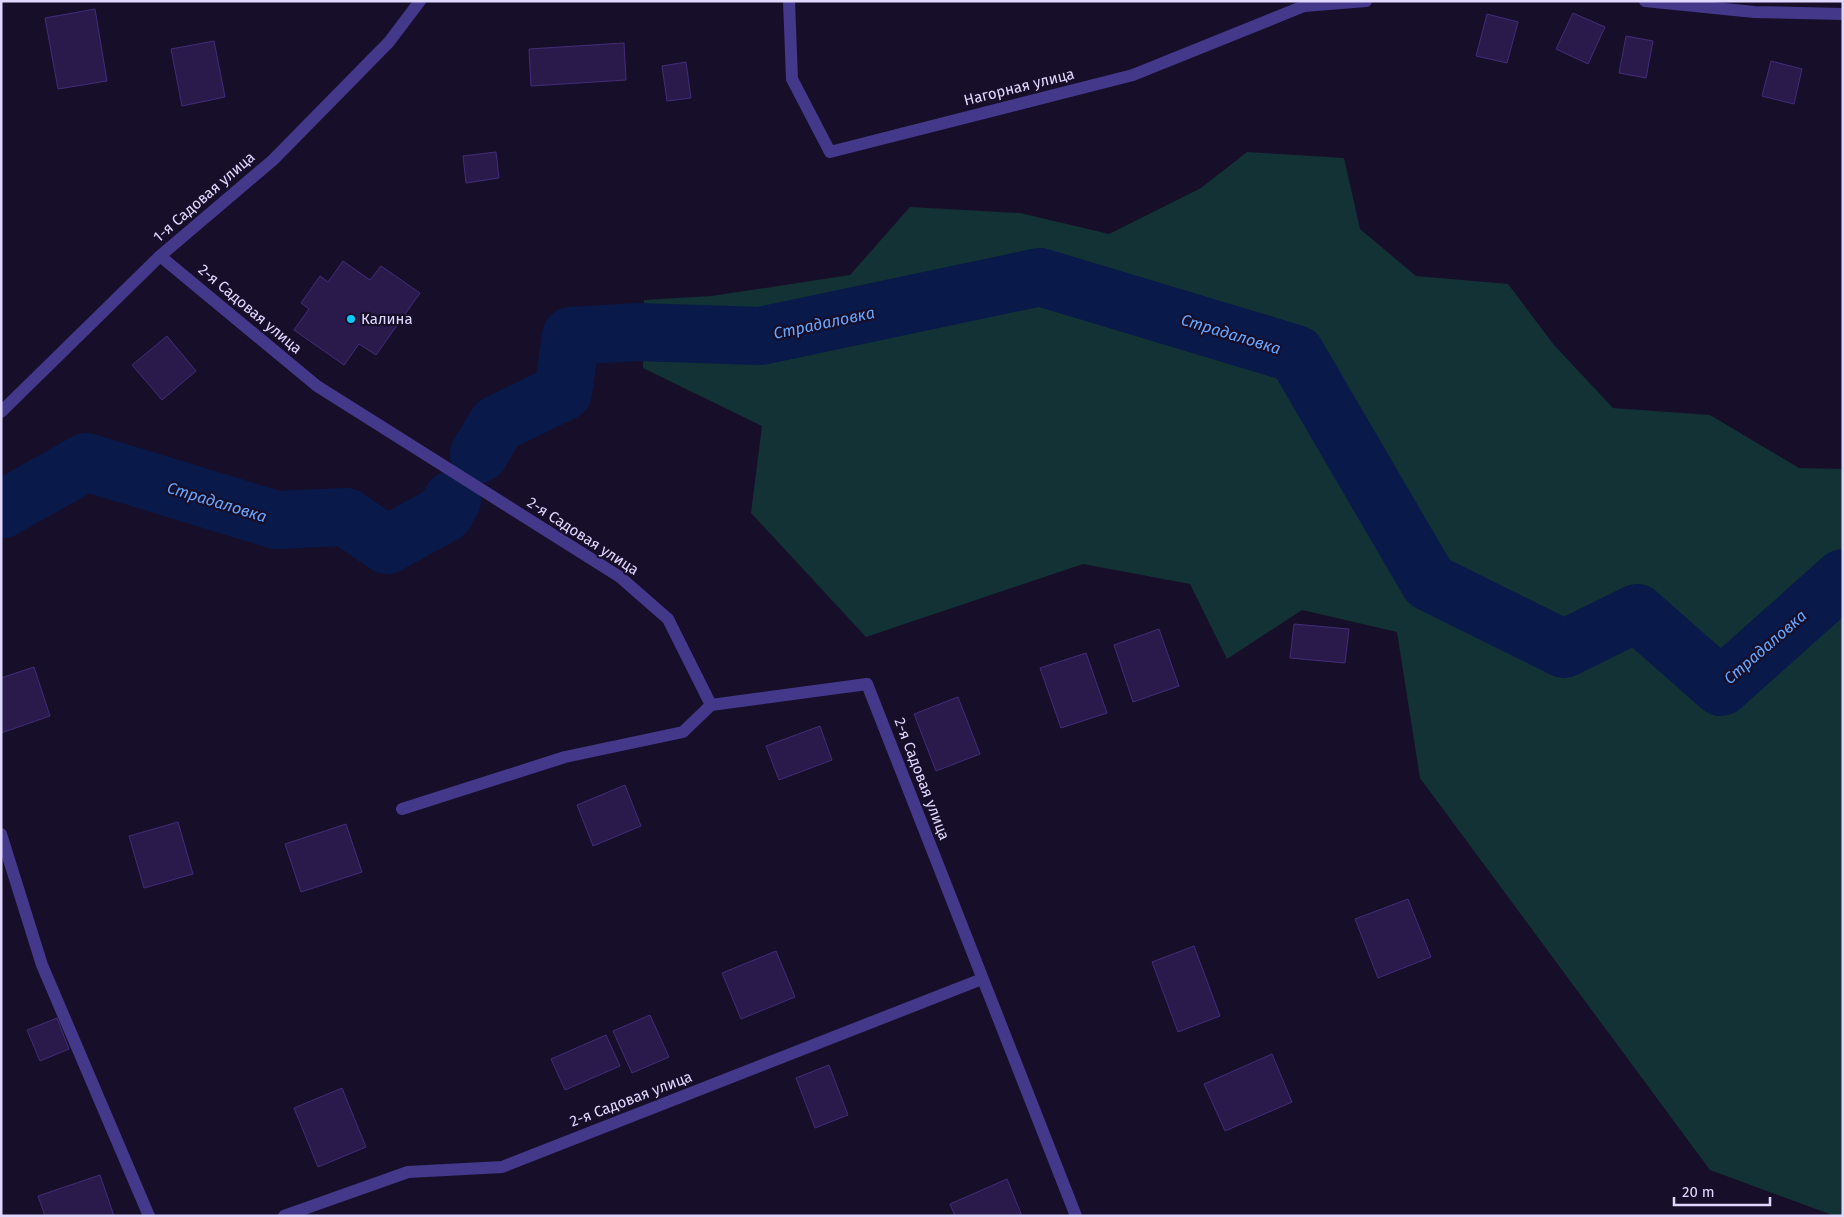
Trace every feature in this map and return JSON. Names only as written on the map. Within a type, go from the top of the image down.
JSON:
[{"type":"street","name":"1-я Садовая улица","points":[[1,412],[160,256],[273,160],[389,42],[420,1]]},
{"type":"street","name":"Нагорная улица","points":[[788,1],[792,79],[830,152],[1133,74],[1304,6],[1366,1]]},
{"type":"street","points":[[1645,1],[1754,12],[1843,14]]},
{"type":"street","name":"2-я Садовая улица","points":[[160,256],[317,386],[620,577],[668,619],[711,705],[867,684],[1076,1216]]},
{"type":"street","points":[[402,809],[565,757],[683,732],[711,705]]},
{"type":"street","points":[[1,834],[42,965],[149,1216]]},
{"type":"street","name":"2-я Садовая улица","points":[[284,1216],[408,1172],[502,1166],[982,979]]},
{"type":"green space","points":[[1247,152],[1344,158],[1360,229],[1416,276],[1508,284],[1554,345],[1613,408],[1710,415],[1799,468],[1843,469],[1843,1216],[1835,1216],[1710,1170],[1420,778],[1397,632],[1302,610],[1227,659],[1190,584],[1083,564],[866,637],[751,513],[762,426],[643,368],[644,300],[712,296],[850,275],[910,207],[1020,213],[1109,234],[1201,188]]},
{"type":"building","points":[[95,9],[107,81],[58,89],[45,18]]},
{"type":"building","points":[[1573,13],[1605,27],[1588,64],[1556,49]]},
{"type":"building","points":[[1487,14],[1518,22],[1507,63],[1476,56]]},
{"type":"building","points":[[1626,36],[1653,41],[1646,78],[1619,73]]},
{"type":"building","points":[[214,41],[225,97],[182,106],[171,49]]},
{"type":"building","points":[[624,43],[626,80],[531,86],[529,49]]},
{"type":"building","points":[[1771,61],[1802,69],[1794,104],[1762,96]]},
{"type":"building","points":[[686,62],[691,98],[667,101],[662,66]]},
{"type":"building","points":[[496,152],[499,178],[466,183],[463,156]]},
{"type":"building","name":"Калина","points":[[343,261],[370,280],[381,266],[420,293],[376,355],[359,344],[344,365],[294,330],[309,309],[301,303],[320,276],[328,282]]},
{"type":"building","points":[[167,336],[196,371],[162,400],[132,365]]},
{"type":"building","points":[[1294,624],[1349,629],[1345,663],[1290,658]]},
{"type":"building","points":[[1159,629],[1179,686],[1133,702],[1114,645]]},
{"type":"building","points":[[1086,653],[1107,713],[1061,728],[1040,668]]},
{"type":"building","points":[[34,667],[50,716],[1,733],[1,678]]},
{"type":"building","points":[[958,697],[980,754],[936,771],[914,714]]},
{"type":"building","points":[[820,726],[832,760],[779,780],[766,746]]},
{"type":"building","points":[[625,785],[641,826],[593,846],[577,805]]},
{"type":"building","points":[[178,822],[193,874],[144,888],[129,836]]},
{"type":"building","points":[[346,824],[362,872],[301,892],[285,844]]},
{"type":"building","points":[[1408,899],[1431,957],[1378,978],[1355,919]]},
{"type":"building","points":[[1194,946],[1220,1016],[1178,1032],[1152,962]]},
{"type":"building","points":[[776,951],[795,997],[741,1019],[722,973]]},
{"type":"building","points":[[650,1015],[669,1057],[632,1073],[613,1031]]},
{"type":"building","points":[[57,1018],[69,1049],[40,1061],[27,1030]]},
{"type":"building","points":[[606,1035],[620,1066],[565,1090],[551,1059]]},
{"type":"building","points":[[1272,1054],[1292,1102],[1225,1131],[1204,1084]]},
{"type":"building","points":[[829,1065],[848,1115],[815,1128],[796,1078]]},
{"type":"building","points":[[342,1088],[366,1147],[318,1167],[294,1108]]},
{"type":"building","points":[[100,1175],[114,1216],[45,1216],[38,1196]]},
{"type":"building","points":[[1007,1179],[1022,1216],[955,1216],[950,1204]]},
{"type":"waterway","name":"Страдаловка","points":[[479,454],[497,424],[563,392],[571,336],[637,332],[760,336],[1040,277],[1296,354],[1429,582],[1564,649],[1637,613],[1721,687],[1843,578]]},
{"type":"waterway","name":"Страдаловка","points":[[1,508],[3,509],[86,462],[276,520],[346,517],[387,545],[445,513],[452,500]]},
{"type":"place","name":"Калина","points":[[351,319]]}]
